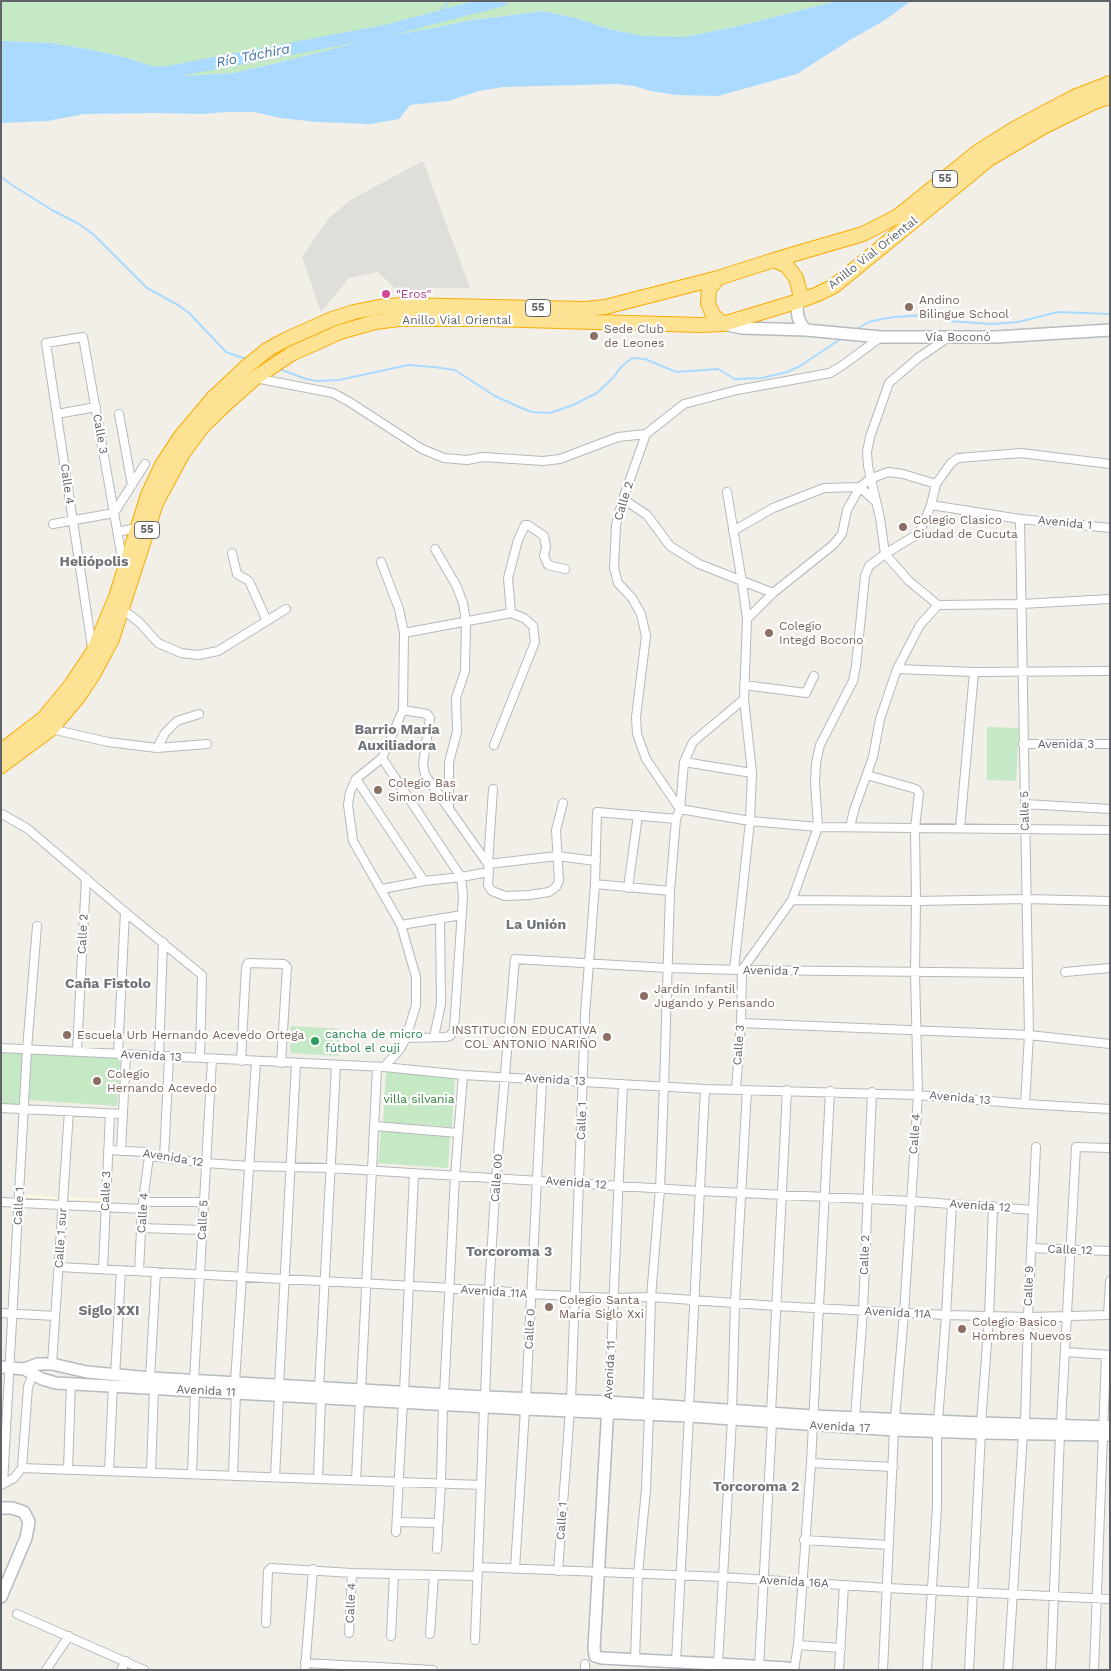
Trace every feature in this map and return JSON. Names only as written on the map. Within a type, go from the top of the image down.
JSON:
[{"type":"highway","name":"Anillo Vial Oriental","points":[[1,750],[44,718],[71,686],[93,652],[116,597],[136,528],[148,495],[162,465],[181,436],[214,397],[267,350],[305,330],[335,318],[379,307],[401,305],[584,310],[605,307],[718,278],[870,232],[898,216],[979,151],[1014,128],[1074,98],[1110,83]]},
{"type":"highway","name":"Anillo Vial Oriental","points":[[1,766],[51,729],[79,696],[94,673],[112,640],[156,502],[171,474],[202,427],[255,378],[291,354],[358,326],[399,319],[701,325],[723,324],[799,301],[834,286],[989,159],[1043,127],[1094,102],[1110,97]]},
{"type":"highway","points":[[774,260],[787,266],[796,278],[800,293],[799,301]]},
{"type":"highway","points":[[718,278],[709,289],[708,302],[713,315],[723,324]]},
{"type":"street","points":[[799,301],[798,317],[806,330]]},
{"type":"street","name":"Vía Boconó","points":[[723,324],[742,328],[806,330],[881,337],[1024,336],[1110,330]]},
{"type":"street","name":"Calle 4","points":[[83,337],[46,343],[93,652]]},
{"type":"street","name":"Calle 3","points":[[83,337],[124,568]]},
{"type":"street","points":[[255,378],[333,394],[348,400],[422,450],[444,458],[467,460],[483,457],[560,459],[618,437],[646,434],[684,404],[737,390],[830,373],[843,366],[881,337]]},
{"type":"street","points":[[949,337],[918,358],[889,383],[870,437],[867,452],[868,466],[885,554],[909,581],[938,605],[1022,604],[1110,599]]},
{"type":"street","points":[[57,414],[96,407]]},
{"type":"street","points":[[119,414],[132,485]]},
{"type":"street","name":"Calle 2","points":[[646,434],[616,525],[614,568],[618,583],[632,598],[641,614],[646,636],[636,717],[636,734],[646,759],[680,809]]},
{"type":"street","points":[[738,970],[792,900],[818,826],[816,763],[820,745],[853,681],[865,576],[869,566],[916,535],[921,529],[931,505],[936,484],[952,463],[964,457],[1021,453],[1110,464]]},
{"type":"street","points":[[53,524],[114,513],[145,464]]},
{"type":"street","points":[[868,466],[936,484]]},
{"type":"street","points":[[747,619],[773,593],[833,545],[842,534],[847,510],[860,488],[870,479],[888,472]]},
{"type":"street","points":[[733,531],[773,508],[824,488],[860,488],[876,502]]},
{"type":"street","name":"Calle 3","points":[[727,492],[747,619],[744,699],[752,773],[738,970],[741,1023],[736,1090]]},
{"type":"street","points":[[623,499],[648,514],[670,546],[699,564],[773,593]]},
{"type":"street","name":"Avenida 1","points":[[931,505],[1020,518],[1110,528]]},
{"type":"street","name":"Calle 5","points":[[1020,518],[1026,829],[1025,899],[1029,1035],[1025,1104]]},
{"type":"street","points":[[511,613],[508,578],[518,540],[525,525],[528,525],[544,536],[546,547],[544,556],[548,565],[565,570]]},
{"type":"street","points":[[117,530],[122,531],[136,528]]},
{"type":"street","points":[[435,550],[456,585],[463,603],[466,622],[464,672],[456,698],[457,732],[448,762],[449,809]]},
{"type":"street","points":[[232,553],[237,574],[249,581],[267,621]]},
{"type":"street","points":[[356,1480],[375,1126],[381,1068],[400,1049],[406,1038],[416,1004],[416,978],[401,925],[353,841],[348,805],[350,792],[356,779],[382,758],[403,710],[404,633],[399,609],[381,562]]},
{"type":"street","points":[[850,827],[854,810],[873,757],[880,719],[897,669],[920,625],[938,605]]},
{"type":"street","points":[[122,608],[158,643],[181,653],[198,655],[218,651],[286,609]]},
{"type":"street","points":[[404,633],[511,613],[524,618],[533,626],[535,642],[494,745]]},
{"type":"street","points":[[89,625],[104,625]]},
{"type":"street","points":[[897,669],[974,672],[1110,671]]},
{"type":"street","points":[[960,828],[974,672]]},
{"type":"street","points":[[744,685],[806,692],[814,676]]},
{"type":"street","points":[[744,699],[693,742],[684,762],[680,809],[676,819],[670,891],[660,1189],[652,1297],[646,1489],[638,1574],[635,1660],[794,1670],[798,1645],[811,1462],[830,1091]]},
{"type":"street","points":[[403,710],[427,714],[430,718],[423,764],[425,775],[489,868]]},
{"type":"street","points":[[157,748],[165,733],[177,721],[199,714]]},
{"type":"street","points":[[51,729],[108,742],[157,748],[207,744]]},
{"type":"street","name":"Avenida 3","points":[[1023,744],[1110,744]]},
{"type":"street","points":[[382,758],[461,877],[463,896],[454,1030],[450,1036],[406,1038]]},
{"type":"street","points":[[684,762],[752,773]]},
{"type":"street","name":"Calle 4","points":[[867,775],[916,789],[919,793],[915,828],[916,902],[914,973],[918,1095],[904,1313],[894,1425],[882,1670]]},
{"type":"street","points":[[356,779],[424,880]]},
{"type":"street","points":[[493,788],[488,885],[492,891],[505,896],[549,892],[556,887],[559,881],[556,856],[556,830],[563,803]]},
{"type":"street","points":[[1025,804],[1110,809]]},
{"type":"street","points":[[680,809],[750,821],[818,826],[1110,830]]},
{"type":"street","name":"Calle 1","points":[[558,1571],[570,1405],[585,1015],[595,884],[597,812],[638,815]]},
{"type":"street","points":[[2,814],[28,829],[202,975],[200,1058]]},
{"type":"street","points":[[628,888],[638,815],[676,819]]},
{"type":"street","points":[[382,890],[424,880],[461,877],[489,868],[556,856],[596,861]]},
{"type":"street","name":"Calle 2","points":[[76,1051],[86,878]]},
{"type":"street","points":[[595,884],[670,891]]},
{"type":"street","points":[[792,900],[916,902],[1025,899],[1110,901]]},
{"type":"street","points":[[121,1151],[125,912]]},
{"type":"street","points":[[401,925],[462,915]]},
{"type":"street","points":[[434,1037],[441,1004],[440,918]]},
{"type":"street","name":"Calle 1","points":[[2,1484],[5,1367],[13,1314],[27,1049],[37,926]]},
{"type":"street","points":[[159,1056],[163,942]]},
{"type":"street","name":"Avenida 7","points":[[514,959],[738,970],[1027,973]]},
{"type":"street","name":"Calle 00","points":[[475,1640],[489,1290],[514,959]]},
{"type":"street","points":[[241,1061],[246,966],[248,963],[284,964],[287,968],[281,1063]]},
{"type":"street","points":[[1065,972],[1110,968]]},
{"type":"street","points":[[741,1023],[1029,1035],[1110,1044]]},
{"type":"street","name":"Avenida 13","points":[[1,1048],[401,1069],[463,1075],[705,1089],[872,1092],[1110,1109]]},
{"type":"street","points":[[400,1049],[401,1069]]},
{"type":"street","points":[[164,1158],[169,1057]]},
{"type":"street","name":"Calle 5","points":[[192,1474],[194,1385],[212,1059]]},
{"type":"street","points":[[233,1476],[242,1277],[256,1062]]},
{"type":"street","points":[[275,1477],[296,1064]]},
{"type":"street","points":[[318,1479],[324,1282],[336,1066]]},
{"type":"street","points":[[437,1549],[455,1176],[463,1075]]},
{"type":"street","name":"Calle 0","points":[[515,1569],[532,1294],[542,1080]]},
{"type":"street","name":"Avenida 11","points":[[623,1084],[614,1298],[594,1648],[595,1656],[635,1660]]},
{"type":"street","points":[[676,1662],[705,1089]]},
{"type":"street","points":[[718,1664],[747,1090]]},
{"type":"street","points":[[759,1667],[787,1090]]},
{"type":"street","name":"Calle 2","points":[[856,1418],[863,1311],[872,1092]]},
{"type":"street","points":[[1,1108],[123,1114]]},
{"type":"street","name":"Calle 1 sur","points":[[52,1364],[69,1111]]},
{"type":"street","name":"Calle 3","points":[[103,1269],[110,1114]]},
{"type":"street","points":[[375,1126],[458,1133]]},
{"type":"street","name":"Calle 9","points":[[1008,1670],[1024,1429],[1036,1147]]},
{"type":"street","points":[[1051,1670],[1060,1429],[1076,1147],[1110,1148]]},
{"type":"street","name":"Avenida 12","points":[[108,1150],[146,1152],[148,1156],[249,1166],[373,1170],[660,1189],[910,1201],[1033,1210]]},
{"type":"street","name":"Calle 4","points":[[139,1271],[148,1156]]},
{"type":"street","points":[[396,1532],[414,1173]]},
{"type":"street","points":[[1,1202],[106,1207],[204,1202]]},
{"type":"street","points":[[927,1670],[936,1506],[937,1426],[946,1316],[952,1204]]},
{"type":"street","points":[[969,1670],[981,1428],[989,1317],[993,1206]]},
{"type":"street","points":[[141,1228],[202,1230]]},
{"type":"street","name":"Calle 12","points":[[1031,1248],[1110,1251]]},
{"type":"street","name":"Avenida 11A","points":[[58,1267],[489,1290],[532,1294],[614,1298],[652,1297],[946,1316],[1028,1317],[1109,1315]]},
{"type":"street","points":[[109,1471],[121,1270]]},
{"type":"street","points":[[151,1472],[156,1272]]},
{"type":"street","points":[[1109,1315],[1110,1281]]},
{"type":"street","points":[[1,1313],[55,1316]]},
{"type":"street","points":[[1065,1352],[1108,1355],[1107,1431],[1094,1670]]},
{"type":"street","name":"Avenida 11","points":[[29,1371],[38,1364],[52,1364],[114,1380]]},
{"type":"street","name":"Avenida 11","points":[[5,1367],[29,1371],[56,1383],[114,1380],[444,1400],[570,1405]]},
{"type":"street","points":[[2,1484],[14,1478],[22,1468],[29,1371]]},
{"type":"street","points":[[68,1469],[71,1383]]},
{"type":"street","name":"Avenida 17","points":[[570,1405],[894,1425],[1107,1431]]},
{"type":"street","name":"Avenida 17","points":[[813,1420],[856,1418],[894,1425]]},
{"type":"street","points":[[811,1462],[893,1467]]},
{"type":"street","points":[[22,1468],[481,1485]]},
{"type":"street","points":[[1,1508],[12,1508],[24,1512],[29,1522],[26,1538],[1,1597]]},
{"type":"street","points":[[397,1522],[438,1523]]},
{"type":"street","points":[[804,1540],[889,1545]]},
{"type":"street","name":"Avenida 16A","points":[[478,1567],[598,1571],[1110,1599]]},
{"type":"street","points":[[266,1622],[268,1571],[271,1568],[312,1569],[352,1573],[478,1576]]},
{"type":"street","points":[[312,1569],[305,1666],[431,1670]]},
{"type":"street","name":"Calle 4","points":[[349,1633],[352,1573]]},
{"type":"street","points":[[391,1636],[394,1574]]},
{"type":"street","points":[[430,1634],[434,1575]]},
{"type":"street","points":[[839,1670],[844,1584]]},
{"type":"street","points":[[17,1614],[144,1670]]},
{"type":"street","points":[[46,1670],[69,1636]]},
{"type":"street","points":[[798,1645],[841,1648]]},
{"type":"street","points":[[121,1670],[126,1661]]},
{"type":"shaded area","points":[[423,161],[470,288],[429,288],[423,293],[402,295],[378,272],[349,278],[321,312],[302,257],[329,218],[352,199]]},
{"type":"shaded area","points":[[25,1195],[60,1197],[59,1205],[24,1203]]},
{"type":"shaded area","points":[[69,1197],[105,1199],[105,1207],[69,1205]]},
{"type":"green space","points":[[1,1],[837,1],[743,25],[685,37],[644,36],[613,30],[576,18],[543,11],[466,21],[376,38],[233,73],[184,76],[124,57],[93,50],[52,43],[1,41]]},
{"type":"green space","points":[[987,727],[1019,728],[1016,781],[987,780]]},
{"type":"green space","name":"cancha de micro fútbol el cuji","points":[[291,1026],[340,1029],[338,1056],[290,1053]]},
{"type":"green space","points":[[1,1051],[24,1052],[22,1105],[1,1104]]},
{"type":"green space","points":[[31,1052],[121,1055],[117,1106],[29,1100]]},
{"type":"green space","name":"villa silvania","points":[[386,1072],[455,1077],[452,1127],[383,1122]]},
{"type":"green space","points":[[381,1131],[450,1136],[448,1168],[378,1163]]},
{"type":"water","points":[[837,1],[911,1],[885,20],[797,74],[718,96],[676,95],[617,84],[503,87],[479,91],[448,101],[410,105],[399,119],[370,124],[317,122],[280,118],[254,112],[84,114],[48,121],[1,123],[1,41],[52,43],[93,50],[124,57],[184,76],[233,73],[376,38],[466,21],[543,11],[576,18],[613,30],[644,36],[685,37],[743,25]]},
{"type":"waterway","points":[[437,17],[449,1]]},
{"type":"waterway","name":"Río Táchira","points":[[154,73],[168,72],[385,31],[501,1]]},
{"type":"waterway","points":[[1,177],[94,235],[147,288],[189,313],[226,352],[246,359]]},
{"type":"waterway","points":[[855,330],[869,322],[882,319],[935,312],[948,321],[992,324],[1018,322],[1058,312],[1110,314]]},
{"type":"waterway","points":[[279,369],[306,379],[318,381],[339,380],[408,365],[455,370],[495,396],[519,407],[532,412],[550,413],[573,405],[597,393],[632,358],[645,359],[676,372],[718,369],[735,379],[762,378],[787,372],[800,366],[842,338]]},
{"type":"place","name":"\"Eros\"","points":[[386,294]]},
{"type":"place","name":"Andino Bilingue School","points":[[909,307]]},
{"type":"place","name":"Sede Club de Leones","points":[[594,336]]},
{"type":"place","name":"Colegio Clasico Ciudad de Cucuta","points":[[903,527]]},
{"type":"place","name":"Colegio Integd Bocono","points":[[769,633]]},
{"type":"place","name":"Colegio Bas Simon Bolívar","points":[[378,790]]},
{"type":"place","name":"Jardín Infantil Jugando y Pensando","points":[[644,996]]},
{"type":"place","name":"Escuela Urb Hernando Acevedo Ortega","points":[[67,1035]]},
{"type":"place","name":"INSTITUCION EDUCATIVA COL ANTONIO NARIÑO","points":[[607,1037]]},
{"type":"place","name":"cancha de micro fútbol el cuji","points":[[315,1041]]},
{"type":"place","name":"Colegio Hernando Acevedo","points":[[97,1081]]},
{"type":"place","name":"Colegio Santa María Siglo Xxi","points":[[549,1307]]},
{"type":"place","name":"Colegio Basico Hombres Nuevos","points":[[962,1329]]},
{"type":"district","name":"Heliópolis","points":[[94,562]]},
{"type":"district","name":"Barrio María Auxiliadora","points":[[397,738]]},
{"type":"district","name":"La Unión","points":[[536,925]]},
{"type":"district","name":"Caña Fistolo","points":[[108,984]]},
{"type":"district","name":"Torcoroma 3","points":[[509,1252]]},
{"type":"district","name":"Siglo XXI","points":[[109,1311]]},
{"type":"district","name":"Torcoroma 2","points":[[756,1487]]}]
